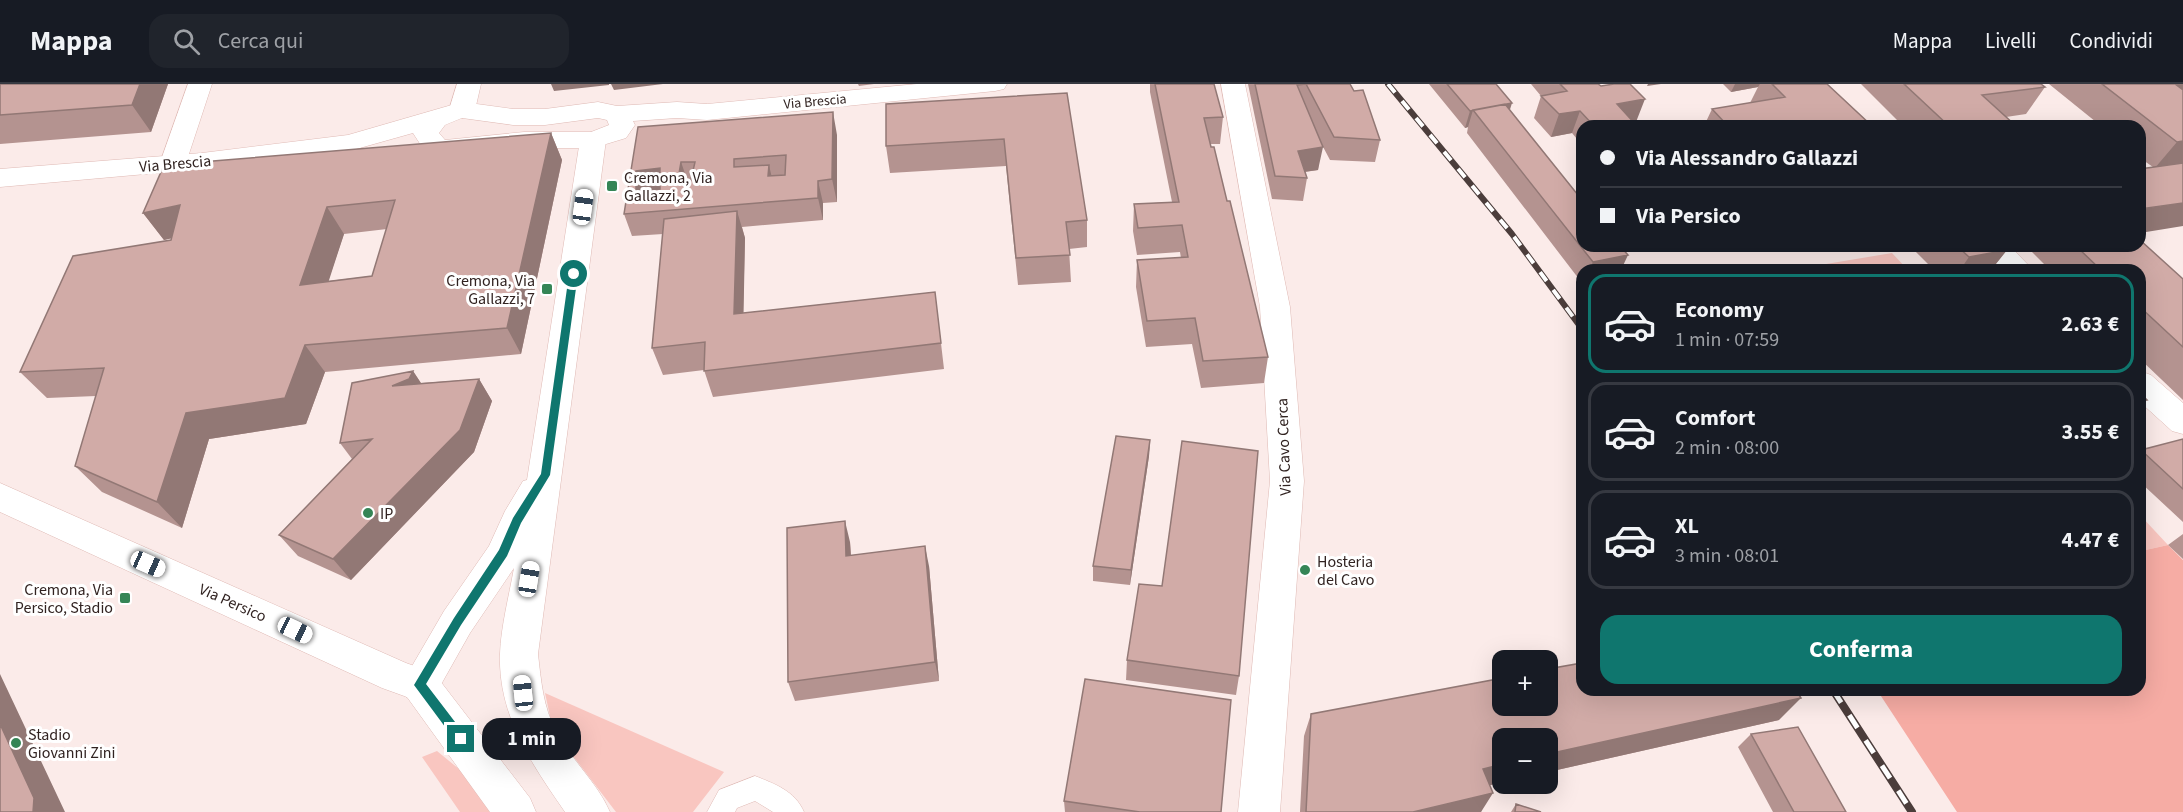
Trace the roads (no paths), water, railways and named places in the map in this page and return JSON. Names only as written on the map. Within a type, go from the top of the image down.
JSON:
[{"type":"street","points":[[173,163],[200,84]]},
{"type":"street","points":[[462,110],[469,84]]},
{"type":"street","name":"Via Brescia","points":[[0,178],[173,163],[349,143],[433,145],[459,148],[690,118],[707,112],[995,84]]},
{"type":"street","name":"Via Cavo Cerca","points":[[1233,84],[1275,307],[1287,481],[1259,812]]},
{"type":"street","name":"Via Brescia","points":[[349,143],[462,110],[513,117],[545,117],[598,110],[609,129]]},
{"type":"street","points":[[433,145],[426,133],[436,119]]},
{"type":"street","points":[[589,812],[538,740],[523,693],[519,642],[545,475],[609,129]]},
{"type":"street","points":[[1998,252],[2012,264]]},
{"type":"street","points":[[2146,388],[2183,422]]},
{"type":"street","points":[[515,812],[420,685],[499,560],[517,521],[545,475]]},
{"type":"street","name":"Via Persico","points":[[0,497],[395,676],[420,685]]},
{"type":"lane","points":[[720,811],[728,799],[755,788],[777,798],[791,812]]},
{"type":"railway","points":[[1388,84],[1512,234],[1576,321]]},
{"type":"railway","points":[[1837,696],[1912,812]]},
{"type":"place","name":"Cremona, Via Gallazzi, 2","points":[[612,186]]},
{"type":"place","name":"Cremona, Via Gallazzi, 7","points":[[547,289]]},
{"type":"place","name":"IP","points":[[368,513]]},
{"type":"place","name":"Hosteria del Cavo","points":[[1305,570]]},
{"type":"place","name":"Cremona, Via Persico, Stadio","points":[[125,598]]},
{"type":"place","name":"Stadio Giovanni Zini","points":[[16,743]]}]
